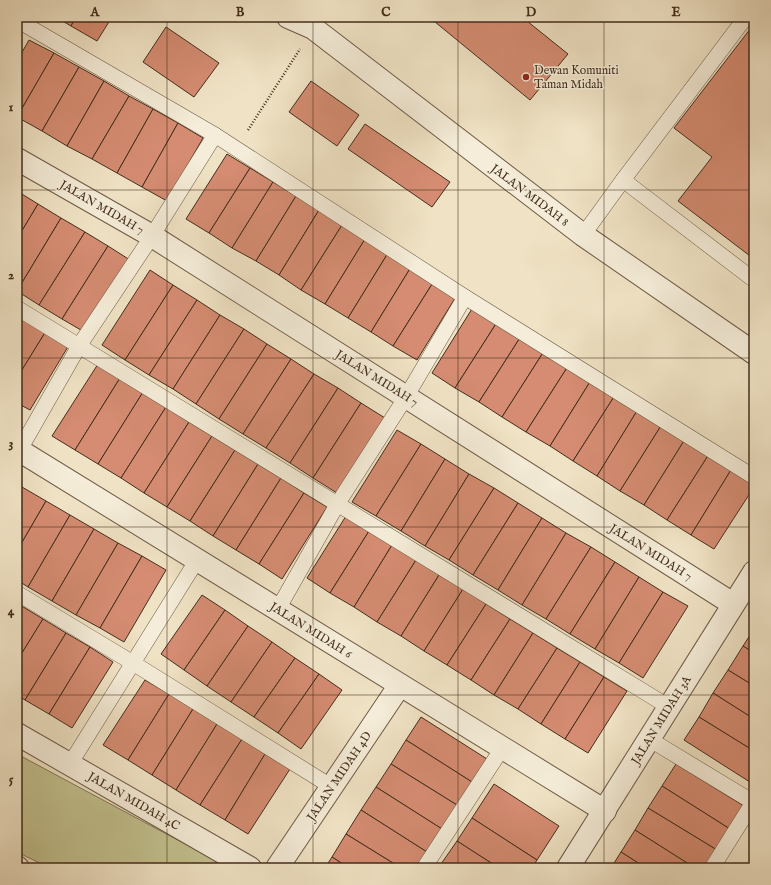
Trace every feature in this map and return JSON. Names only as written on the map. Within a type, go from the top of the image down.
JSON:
[{"type":"street","name":"JALAN MIDAH 8","points":[[288,17],[313,21],[583,235],[754,353]]},
{"type":"street","name":"JALAN MIDAH 7","points":[[17,159],[152,236],[733,604]]},
{"type":"street","name":"JALAN MIDAH 6","points":[[18,450],[605,811]]},
{"type":"street","name":"JALAN MIDAH 3A","points":[[568,868],[754,572]]},
{"type":"street","name":"JALAN MIDAH 4D","points":[[277,868],[400,684]]},
{"type":"street","name":"JALAN MIDAH 4C","points":[[17,734],[250,868]]},
{"type":"lane","points":[[583,235],[746,17]]},
{"type":"lane","points":[[17,20],[215,135],[465,297],[754,477]]},
{"type":"lane","points":[[18,450],[79,346],[152,236],[215,135]]},
{"type":"lane","points":[[623,180],[754,280]]},
{"type":"lane","points":[[278,609],[338,503],[406,396],[465,297]]},
{"type":"lane","points":[[17,308],[338,503],[669,707]]},
{"type":"lane","points":[[70,764],[197,560]]},
{"type":"lane","points":[[17,592],[134,663],[332,787]]},
{"type":"lane","points":[[649,739],[754,802],[712,868]]},
{"type":"lane","points":[[424,868],[503,747]]},
{"type":"path","points":[[236,149],[313,21]]},
{"type":"shaded area","points":[[17,754],[230,868],[50,868],[17,852]]},
{"type":"building","points":[[56,17],[76,17],[71,26]]},
{"type":"building","points":[[76,17],[112,17],[97,41],[71,26]]},
{"type":"building","name":"Dewan Komuniti Taman Midah","points":[[429,17],[522,17],[568,54],[530,100]]},
{"type":"building","points":[[754,24],[754,259],[678,201],[712,157],[674,128]]},
{"type":"building","points":[[166,27],[219,63],[194,97],[143,62]]},
{"type":"building","points":[[29,40],[54,53],[17,117],[17,61]]},
{"type":"building","points":[[54,53],[79,67],[42,131],[17,117]]},
{"type":"building","points":[[79,67],[104,81],[67,146],[42,131]]},
{"type":"building","points":[[104,81],[129,96],[92,159],[67,146]]},
{"type":"building","points":[[311,81],[359,115],[337,146],[289,112]]},
{"type":"building","points":[[129,96],[153,109],[117,173],[92,159]]},
{"type":"building","points":[[153,109],[178,123],[142,187],[117,173]]},
{"type":"building","points":[[178,123],[203,138],[167,201],[142,187]]},
{"type":"building","points":[[365,124],[450,182],[432,207],[348,149]]},
{"type":"building","points":[[227,154],[250,168],[209,233],[186,219]]},
{"type":"building","points":[[250,168],[273,182],[232,248],[209,233]]},
{"type":"building","points":[[273,182],[296,196],[256,261],[232,248]]},
{"type":"building","points":[[17,191],[38,204],[17,239]]},
{"type":"building","points":[[296,196],[319,210],[279,275],[256,261]]},
{"type":"building","points":[[38,204],[61,218],[17,291],[17,239]]},
{"type":"building","points":[[319,210],[342,225],[301,290],[279,275]]},
{"type":"building","points":[[61,218],[85,232],[39,305],[17,291]]},
{"type":"building","points":[[342,225],[365,239],[325,304],[301,290]]},
{"type":"building","points":[[85,232],[108,246],[62,319],[39,305]]},
{"type":"building","points":[[365,239],[388,253],[348,318],[325,304]]},
{"type":"building","points":[[108,246],[130,260],[86,333],[62,319]]},
{"type":"building","points":[[388,253],[411,267],[371,332],[348,318]]},
{"type":"building","points":[[411,267],[434,281],[393,346],[371,332]]},
{"type":"building","points":[[150,270],[173,285],[125,360],[102,345]]},
{"type":"building","points":[[434,281],[457,295],[417,360],[393,346]]},
{"type":"building","points":[[173,285],[197,300],[149,375],[125,360]]},
{"type":"building","points":[[197,300],[220,315],[173,389],[149,375]]},
{"type":"building","points":[[475,304],[499,319],[455,388],[432,373]]},
{"type":"building","points":[[220,315],[244,329],[196,404],[173,389]]},
{"type":"building","points":[[22,317],[46,331],[17,378],[17,326]]},
{"type":"building","points":[[499,319],[523,333],[479,402],[455,388]]},
{"type":"building","points":[[244,329],[267,344],[219,419],[196,404]]},
{"type":"building","points":[[46,331],[69,345],[30,410],[17,403],[17,378]]},
{"type":"building","points":[[523,333],[546,348],[502,417],[479,402]]},
{"type":"building","points":[[267,344],[291,359],[243,434],[219,419]]},
{"type":"building","points":[[546,348],[570,363],[526,432],[502,417]]},
{"type":"building","points":[[291,359],[314,374],[266,448],[243,434]]},
{"type":"building","points":[[570,363],[593,377],[550,446],[526,432]]},
{"type":"building","points":[[98,364],[120,378],[75,450],[52,436]]},
{"type":"building","points":[[314,374],[338,388],[290,463],[266,448]]},
{"type":"building","points":[[593,377],[617,392],[573,461],[550,446]]},
{"type":"building","points":[[120,378],[143,392],[98,464],[75,450]]},
{"type":"building","points":[[338,388],[361,403],[313,478],[290,463]]},
{"type":"building","points":[[143,392],[166,407],[121,478],[98,464]]},
{"type":"building","points":[[617,392],[640,406],[597,476],[573,461]]},
{"type":"building","points":[[361,403],[385,418],[337,493],[313,478]]},
{"type":"building","points":[[640,406],[664,421],[620,491],[597,476]]},
{"type":"building","points":[[166,407],[189,422],[144,493],[121,478]]},
{"type":"building","points":[[664,421],[687,436],[644,505],[620,491]]},
{"type":"building","points":[[189,422],[212,436],[167,507],[144,493]]},
{"type":"building","points":[[397,430],[421,444],[376,516],[352,502]]},
{"type":"building","points":[[212,436],[235,450],[190,521],[167,507]]},
{"type":"building","points":[[687,436],[711,451],[667,520],[644,505]]},
{"type":"building","points":[[421,444],[445,459],[401,531],[376,516]]},
{"type":"building","points":[[235,450],[258,464],[213,536],[190,521]]},
{"type":"building","points":[[711,451],[734,465],[691,535],[667,520]]},
{"type":"building","points":[[445,459],[469,474],[425,546],[401,531]]},
{"type":"building","points":[[258,464],[281,478],[236,550],[213,536]]},
{"type":"building","points":[[734,465],[754,477],[754,487],[714,549],[691,535]]},
{"type":"building","points":[[469,474],[494,488],[449,560],[425,546]]},
{"type":"building","points":[[281,478],[304,493],[259,564],[236,550]]},
{"type":"building","points":[[17,484],[22,487],[17,497]]},
{"type":"building","points":[[22,487],[46,501],[17,551],[17,497]]},
{"type":"building","points":[[494,488],[518,503],[473,575],[449,560]]},
{"type":"building","points":[[304,493],[327,507],[282,579],[259,564]]},
{"type":"building","points":[[46,501],[70,515],[28,587],[17,580],[17,551]]},
{"type":"building","points":[[518,503],[542,518],[498,590],[473,575]]},
{"type":"building","points":[[70,515],[94,529],[52,601],[28,587]]},
{"type":"building","points":[[346,516],[369,531],[330,593],[307,578]]},
{"type":"building","points":[[542,518],[566,533],[522,605],[498,590]]},
{"type":"building","points":[[94,529],[118,543],[76,615],[52,601]]},
{"type":"building","points":[[369,531],[392,545],[354,607],[330,593]]},
{"type":"building","points":[[566,533],[591,547],[546,619],[522,605]]},
{"type":"building","points":[[118,543],[142,556],[100,628],[76,615]]},
{"type":"building","points":[[392,545],[416,560],[377,622],[354,607]]},
{"type":"building","points":[[591,547],[615,562],[570,634],[546,619]]},
{"type":"building","points":[[142,556],[166,570],[124,642],[100,628]]},
{"type":"building","points":[[416,560],[439,575],[401,636],[377,622]]},
{"type":"building","points":[[615,562],[639,577],[595,649],[570,634]]},
{"type":"building","points":[[439,575],[463,589],[424,651],[401,636]]},
{"type":"building","points":[[639,577],[663,592],[619,663],[595,649]]},
{"type":"building","points":[[463,589],[486,604],[447,665],[424,651]]},
{"type":"building","points":[[663,592],[688,606],[643,678],[619,663]]},
{"type":"building","points":[[202,595],[225,610],[184,670],[161,654]]},
{"type":"building","points":[[486,604],[510,619],[471,680],[447,665]]},
{"type":"building","points":[[20,605],[43,619],[17,661],[17,609]]},
{"type":"building","points":[[225,610],[248,626],[207,686],[184,670]]},
{"type":"building","points":[[43,619],[66,633],[25,700],[17,695],[17,661]]},
{"type":"building","points":[[510,619],[533,633],[494,695],[471,680]]},
{"type":"building","points":[[248,626],[272,642],[231,702],[207,686]]},
{"type":"building","points":[[754,629],[754,653],[743,646]]},
{"type":"building","points":[[66,633],[90,647],[49,714],[25,700]]},
{"type":"building","points":[[533,633],[557,648],[518,709],[494,695]]},
{"type":"building","points":[[272,642],[295,658],[254,717],[231,702]]},
{"type":"building","points":[[743,646],[754,653],[754,686],[728,670]]},
{"type":"building","points":[[90,647],[113,662],[72,728],[49,714]]},
{"type":"building","points":[[557,648],[580,662],[541,724],[518,709]]},
{"type":"building","points":[[295,658],[319,674],[278,733],[254,717]]},
{"type":"building","points":[[580,662],[604,677],[565,739],[541,724]]},
{"type":"building","points":[[728,670],[754,686],[754,719],[713,693]]},
{"type":"building","points":[[319,674],[342,690],[301,749],[278,733]]},
{"type":"building","points":[[604,677],[627,691],[588,753],[565,739]]},
{"type":"building","points":[[145,680],[169,694],[128,760],[103,745]]},
{"type":"building","points":[[713,693],[754,719],[754,751],[699,717]]},
{"type":"building","points":[[169,694],[193,709],[152,775],[128,760]]},
{"type":"building","points":[[193,709],[217,724],[176,790],[152,775]]},
{"type":"building","points":[[421,717],[487,759],[472,782],[406,740]]},
{"type":"building","points":[[699,717],[754,751],[753,784],[684,740]]},
{"type":"building","points":[[217,724],[242,739],[200,805],[176,790]]},
{"type":"building","points":[[242,739],[265,754],[225,820],[200,805]]},
{"type":"building","points":[[406,740],[472,782],[457,805],[391,764]]},
{"type":"building","points":[[265,754],[290,769],[248,834],[225,820]]},
{"type":"building","points":[[391,764],[457,805],[442,829],[376,787]]},
{"type":"building","points":[[676,764],[744,806],[730,829],[662,786]]},
{"type":"building","points":[[494,784],[559,826],[537,860],[472,818]]},
{"type":"building","points":[[662,786],[730,829],[717,850],[648,808]]},
{"type":"building","points":[[376,787],[442,829],[427,852],[361,810]]},
{"type":"building","points":[[648,808],[717,850],[706,868],[695,868],[635,830]]},
{"type":"building","points":[[361,810],[427,852],[417,868],[401,868],[346,834]]},
{"type":"building","points":[[472,818],[537,860],[532,868],[499,868],[457,841]]},
{"type":"building","points":[[635,830],[695,868],[646,868],[621,852]]},
{"type":"building","points":[[346,834],[401,868],[349,868],[332,857]]},
{"type":"building","points":[[457,841],[499,868],[448,868],[441,864]]},
{"type":"building","points":[[621,852],[646,868],[611,868]]},
{"type":"building","points":[[332,857],[349,868],[325,868]]},
{"type":"place","name":"Dewan Komuniti Taman Midah","points":[[526,77]]}]
